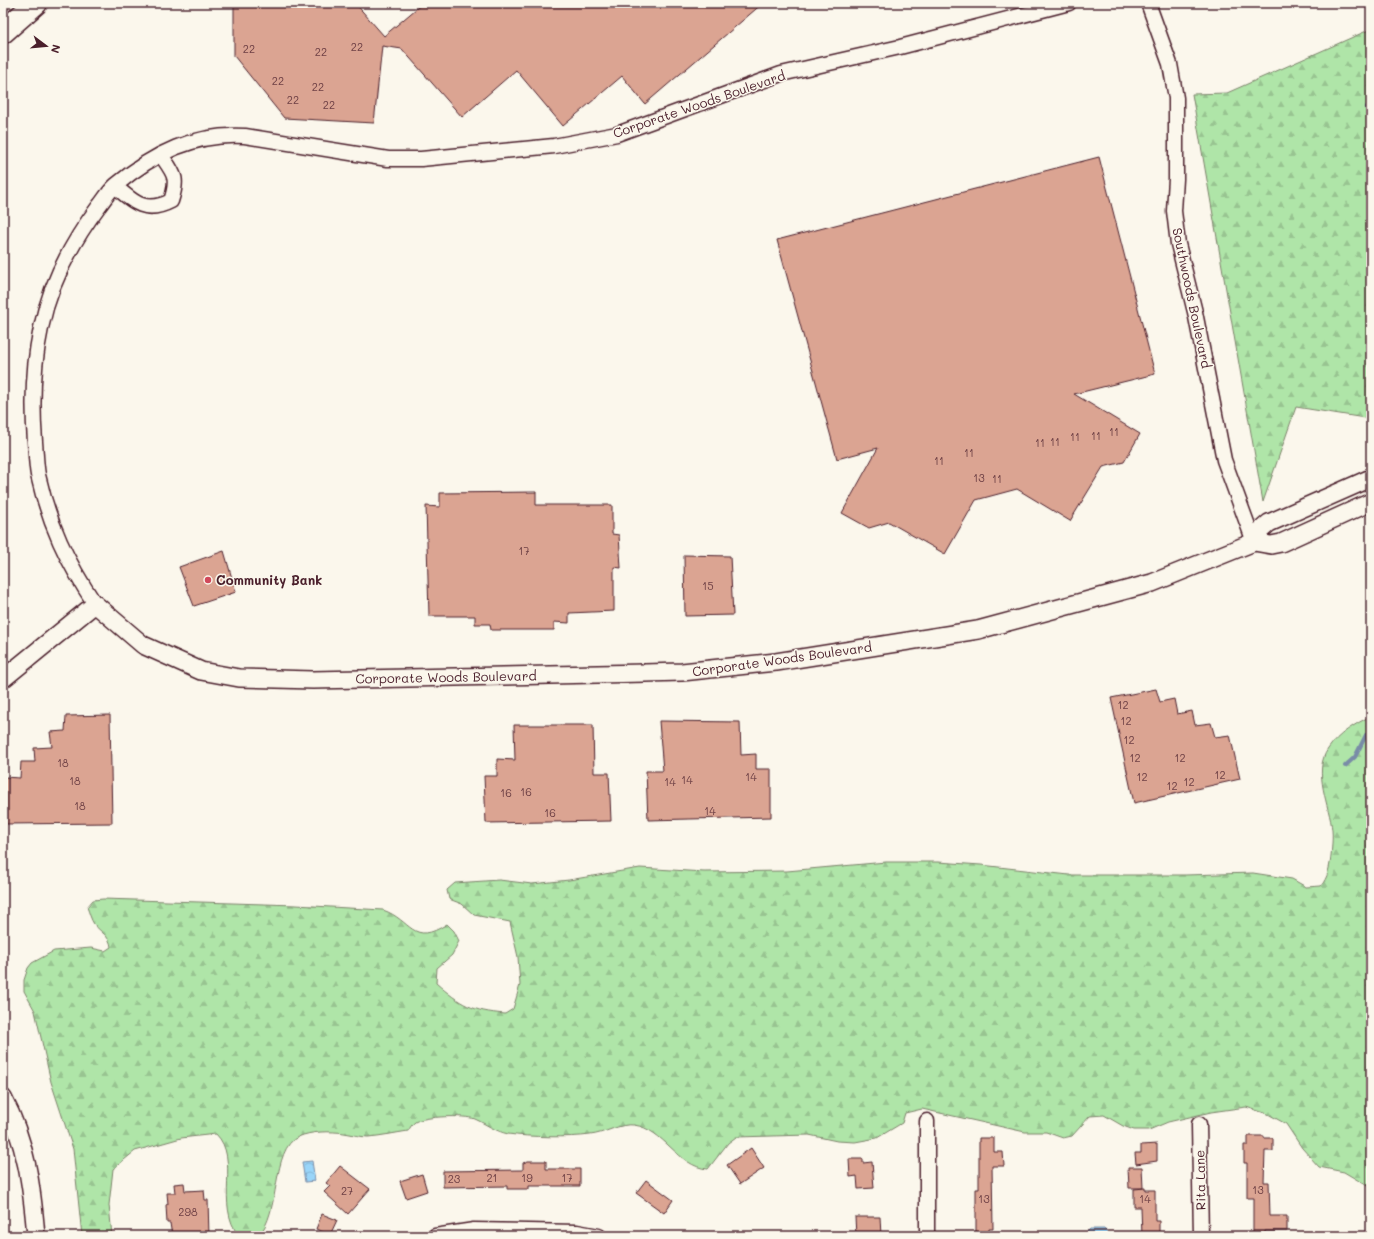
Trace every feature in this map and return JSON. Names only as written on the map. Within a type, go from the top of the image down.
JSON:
[{"type":"highway","points":[[3,28],[28,3]]},
{"type":"highway","points":[[3,32],[36,3]]},
{"type":"street","name":"Corporate Woods Boulevard","points":[[1069,3],[900,47],[781,74],[617,134],[554,146],[421,159],[388,159],[229,135],[194,140],[151,160],[115,186],[80,231],[53,288],[41,327],[34,379],[34,423],[38,474],[51,525],[72,568],[94,604],[142,645],[201,671],[239,678],[313,680],[682,672],[776,662],[978,630],[1152,583],[1254,542],[1271,545],[1280,543],[1371,502]]},
{"type":"street","name":"Southwoods Boulevard","points":[[1148,3],[1170,64],[1176,98],[1176,179],[1174,211],[1178,244],[1195,312],[1224,460],[1254,542]]},
{"type":"street","points":[[115,186],[130,200],[147,208],[161,207],[171,202],[175,190],[175,176],[161,155]]},
{"type":"street","points":[[1254,542],[1261,530],[1269,523],[1371,478]]},
{"type":"street","points":[[3,679],[94,604]]},
{"type":"street","points":[[3,1098],[14,1119],[26,1158],[33,1197],[36,1236]]},
{"type":"street","points":[[927,1121],[927,1236]]},
{"type":"street","name":"Rita Lane","points":[[1199,1124],[1201,1236]]},
{"type":"street","points":[[434,1236],[474,1230],[577,1232],[599,1236]]},
{"type":"green space","points":[[1371,29],[1371,419],[1296,407],[1263,502],[1192,94],[1227,93]]},
{"type":"green space","points":[[1371,716],[1371,1188],[1344,1172],[1319,1167],[1302,1148],[1286,1124],[1268,1114],[1246,1107],[1211,1112],[1168,1122],[1149,1130],[1134,1130],[1123,1126],[1104,1115],[1090,1116],[1072,1136],[1063,1138],[1046,1132],[1025,1132],[922,1109],[905,1113],[902,1123],[877,1138],[855,1142],[837,1141],[809,1135],[736,1137],[728,1143],[708,1169],[697,1167],[688,1162],[654,1133],[645,1128],[634,1125],[618,1127],[590,1135],[572,1137],[537,1136],[503,1133],[475,1119],[445,1117],[427,1118],[414,1123],[408,1131],[378,1136],[365,1137],[344,1133],[327,1132],[298,1137],[289,1144],[284,1154],[270,1213],[265,1226],[258,1236],[239,1236],[232,1223],[228,1210],[227,1156],[223,1144],[216,1134],[181,1138],[135,1151],[113,1169],[109,1205],[112,1236],[82,1236],[73,1149],[51,1082],[35,1011],[24,991],[24,980],[28,968],[32,963],[54,951],[91,948],[105,951],[111,947],[107,937],[94,924],[91,918],[87,907],[93,900],[103,899],[296,905],[383,910],[393,914],[413,929],[426,933],[447,924],[454,931],[459,941],[452,955],[437,968],[436,983],[453,997],[468,1006],[484,1011],[505,1014],[513,1009],[520,985],[518,957],[510,922],[474,915],[462,904],[449,899],[447,890],[455,883],[499,880],[532,884],[569,880],[640,868],[704,872],[787,871],[886,862],[938,862],[981,865],[1069,875],[1185,875],[1253,873],[1292,879],[1306,887],[1321,886],[1326,878],[1329,868],[1332,839],[1331,821],[1323,789],[1323,758],[1328,749],[1342,734]]},
{"type":"water","points":[[312,1161],[315,1181],[305,1182],[302,1162]]},
{"type":"water","points":[[1090,1229],[1104,1229],[1107,1232],[1107,1236],[1087,1236],[1087,1232]]},
{"type":"building","points":[[234,3],[355,3],[384,36],[423,3],[763,3],[645,104],[622,76],[563,126],[516,70],[462,117],[402,49],[382,46],[374,123],[284,118],[234,56]]},
{"type":"building","points":[[1099,157],[1155,374],[1074,394],[1140,434],[1124,462],[1103,467],[1070,521],[1017,489],[976,500],[945,554],[889,522],[869,528],[842,513],[878,448],[837,459],[777,240]]},
{"type":"building","points":[[536,492],[536,505],[612,505],[612,534],[619,535],[621,568],[614,567],[614,611],[569,613],[569,623],[554,622],[554,630],[491,630],[490,624],[475,624],[475,616],[429,616],[426,506],[440,507],[440,493]]},
{"type":"building","name":"Community Bank","points":[[224,551],[236,592],[194,606],[179,567]]},
{"type":"building","points":[[684,555],[730,556],[733,615],[685,616]]},
{"type":"building","points":[[1156,689],[1160,702],[1174,699],[1177,714],[1192,711],[1195,725],[1211,723],[1215,737],[1230,735],[1240,779],[1134,803],[1111,698]]},
{"type":"building","points":[[110,715],[112,823],[4,824],[4,777],[20,778],[21,762],[35,762],[34,748],[52,747],[50,732],[65,731],[66,716]]},
{"type":"building","points":[[659,721],[740,722],[741,755],[756,754],[756,769],[771,769],[771,817],[648,820],[646,771],[663,771]]},
{"type":"building","points":[[514,725],[593,725],[594,773],[609,773],[611,821],[486,823],[484,776],[497,776],[497,759],[515,760]]},
{"type":"building","points":[[1248,1136],[1264,1136],[1264,1138],[1273,1138],[1273,1151],[1265,1151],[1264,1182],[1269,1182],[1270,1216],[1287,1216],[1287,1231],[1265,1231],[1265,1236],[1253,1236],[1253,1198],[1247,1198],[1247,1163],[1244,1163],[1244,1145],[1248,1145]]},
{"type":"building","points":[[979,1138],[994,1138],[994,1152],[1003,1152],[1004,1166],[992,1166],[993,1229],[989,1229],[989,1236],[976,1236],[976,1189],[979,1189]]},
{"type":"building","points":[[1157,1144],[1157,1161],[1136,1164],[1135,1153],[1141,1153],[1141,1145]]},
{"type":"building","points":[[751,1148],[764,1168],[740,1184],[727,1165]]},
{"type":"building","points":[[849,1159],[863,1159],[863,1163],[872,1162],[874,1188],[858,1189],[857,1176],[850,1177]]},
{"type":"building","points":[[528,1161],[546,1161],[546,1169],[580,1169],[580,1186],[529,1186],[529,1189],[507,1189],[507,1186],[443,1187],[443,1171],[523,1170],[523,1163]]},
{"type":"building","points":[[340,1166],[370,1189],[348,1214],[324,1192],[330,1186],[326,1183]]},
{"type":"building","points":[[1128,1167],[1142,1167],[1143,1188],[1129,1188]]},
{"type":"building","points":[[422,1174],[427,1191],[406,1198],[400,1181]]},
{"type":"building","points":[[646,1180],[673,1200],[664,1213],[636,1193]]},
{"type":"building","points":[[184,1183],[185,1191],[204,1190],[205,1200],[208,1200],[209,1236],[172,1236],[170,1223],[167,1223],[167,1193],[175,1193],[174,1184]]},
{"type":"building","points":[[1145,1188],[1145,1190],[1155,1190],[1155,1221],[1159,1221],[1159,1236],[1142,1236],[1141,1207],[1134,1207],[1134,1189]]},
{"type":"building","points":[[322,1214],[337,1220],[330,1235],[316,1229]]},
{"type":"building","points":[[855,1217],[880,1217],[881,1236],[856,1236]]},
{"type":"waterway","points":[[1371,105],[1367,107],[1371,118]]},
{"type":"waterway","points":[[1345,766],[1355,757],[1366,735],[1371,734]]},
{"type":"place","name":"Community Bank","points":[[208,580]]}]
